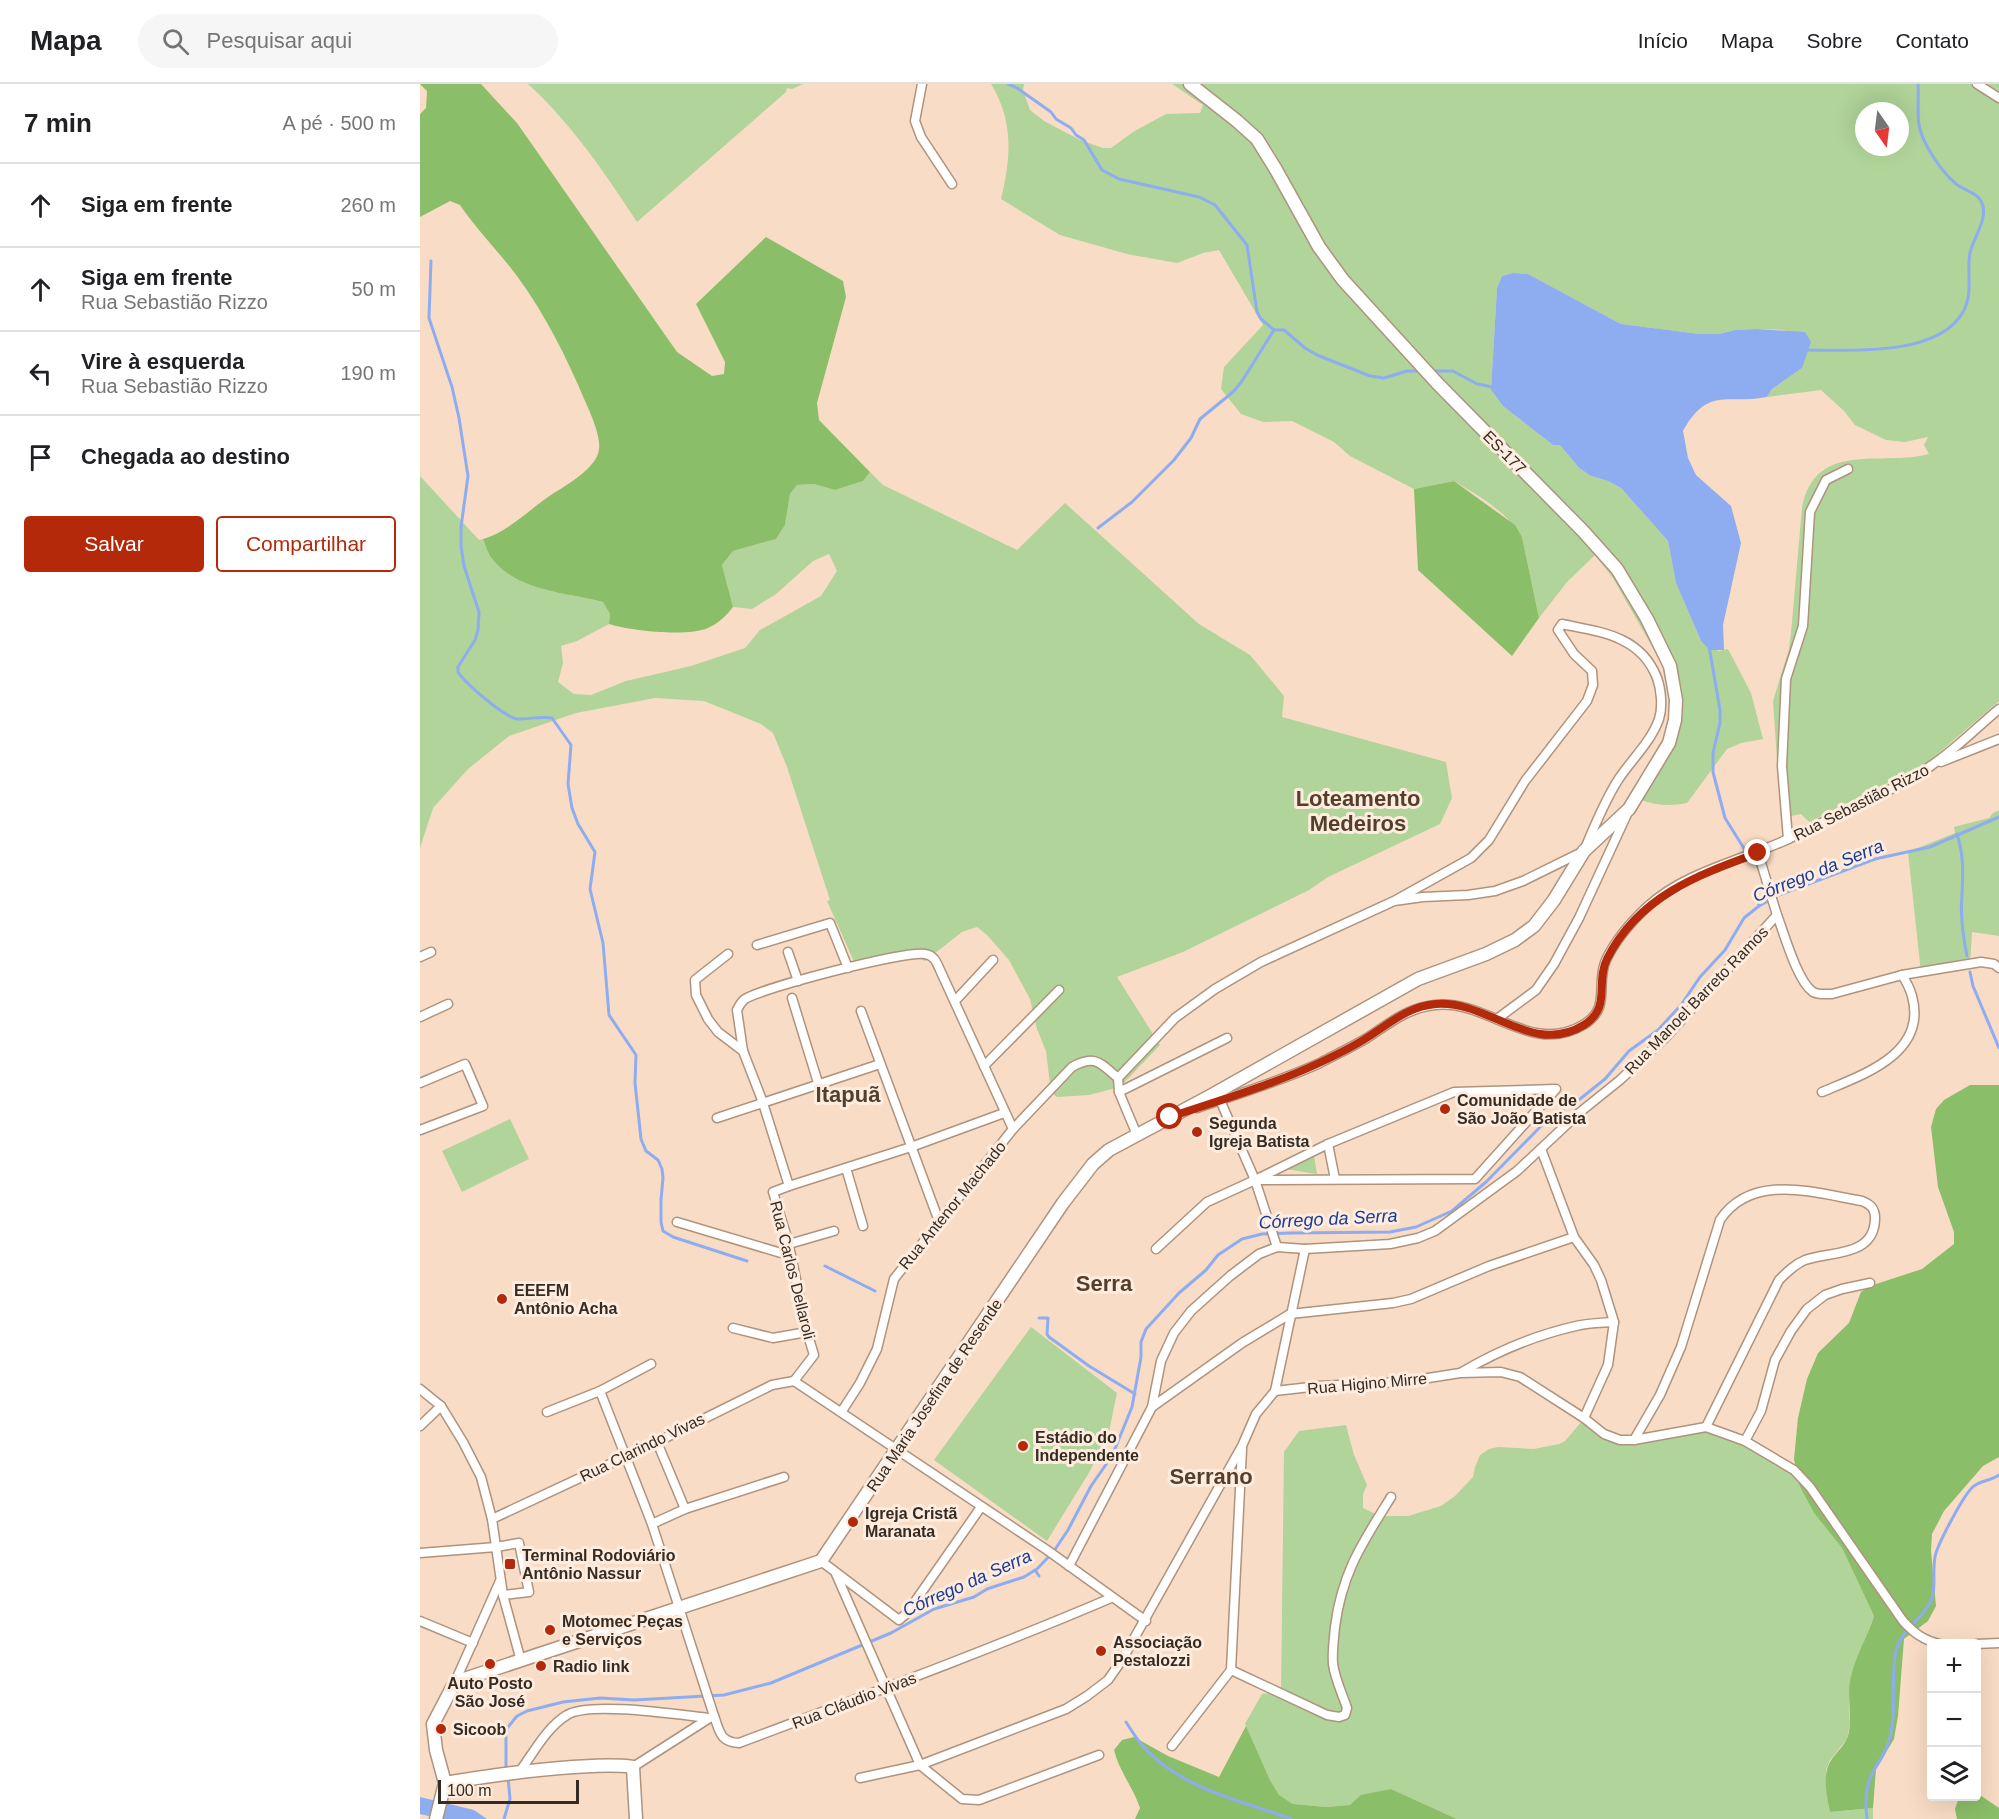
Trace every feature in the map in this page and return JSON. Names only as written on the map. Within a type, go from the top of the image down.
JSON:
[{"type":"main road","name":"ES-177","points":[[1190,84],[1257,139],[1319,247],[1343,280],[1438,384],[1583,531],[1617,570],[1641,609],[1670,666],[1676,700],[1675,720],[1669,743],[1629,808],[1584,851],[1554,900],[1534,926],[1515,940],[1486,954],[1418,979],[1215,1098]]},
{"type":"main road","name":"Rua Maria Josefina de Resende","points":[[821,1561],[1079,1181],[1093,1164],[1109,1150],[1170,1117],[1215,1098]]},
{"type":"main road","points":[[436,1819],[443,1789],[433,1724],[455,1682],[821,1561]]},
{"type":"main road","points":[[443,1789],[511,1773],[604,1765],[633,1767],[636,1819]]},
{"type":"street","points":[[922,84],[915,121],[921,137],[952,184]]},
{"type":"street","points":[[1977,84],[1999,98]]},
{"type":"street","points":[[1788,839],[1782,766],[1786,679],[1803,626],[1810,512],[1826,480],[1848,469]]},
{"type":"street","points":[[1137,1135],[1119,1092],[1118,1078],[1175,1018],[1215,989],[1261,962],[1394,901],[1471,858],[1489,840],[1525,781],[1587,701],[1593,685],[1592,671],[1574,654],[1558,630],[1562,624],[1605,632],[1635,646],[1651,663],[1660,687],[1659,717],[1646,743],[1619,779],[1599,814],[1584,851],[1523,881],[1496,891],[1468,896],[1423,897],[1394,901]]},
{"type":"street","name":"Rua Sebastião Rizzo","points":[[1510,1026],[1540,1034],[1558,1034],[1583,1025],[1600,1008],[1606,961],[1620,938],[1647,907],[1687,880],[1758,853],[1894,788],[1933,765],[1999,709]]},
{"type":"street","points":[[1933,765],[1999,739]]},
{"type":"street","points":[[1497,1019],[1536,990],[1554,964],[1579,918],[1629,808]]},
{"type":"street","name":"Rua Manoel Barreto Ramos","points":[[1069,1566],[1152,1407],[1161,1361],[1174,1334],[1191,1311],[1259,1254],[1278,1247],[1305,1249],[1390,1244],[1418,1238],[1435,1231],[1517,1171],[1665,1038],[1777,915],[1758,853]]},
{"type":"street","points":[[1777,915],[1795,964],[1806,985],[1821,995],[1902,975],[1981,962],[1994,964],[1999,968]]},
{"type":"street","points":[[757,945],[830,923],[848,968]]},
{"type":"street","points":[[420,957],[431,952]]},
{"type":"street","points":[[788,952],[798,981],[913,954],[926,954],[933,957],[1013,1129]]},
{"type":"street","points":[[728,954],[695,980],[696,994],[708,1019],[718,1032],[743,1051]]},
{"type":"street","points":[[955,1001],[993,960]]},
{"type":"street","points":[[1822,1092],[1874,1069],[1894,1056],[1908,1040],[1913,1027],[1914,1012],[1912,996],[1902,975]]},
{"type":"street","name":"Rua Carlos Dellaroli","points":[[794,1381],[814,1355],[789,1244],[774,1192],[789,1186],[764,1104],[743,1051],[737,1010],[746,999],[798,981]]},
{"type":"street","points":[[984,1066],[1059,990]]},
{"type":"street","points":[[792,998],[819,1086]]},
{"type":"street","points":[[420,1017],[448,1004]]},
{"type":"street","name":"Rua Maria Josefina de Resende","points":[[1215,1098],[1318,1063],[1366,1039],[1416,1007],[1438,1004],[1466,1007],[1510,1026]]},
{"type":"street","points":[[861,1011],[940,1224]]},
{"type":"street","points":[[1119,1092],[1227,1038]]},
{"type":"street","name":"Rua Antenor Machado","points":[[842,1411],[860,1383],[877,1349],[894,1279],[940,1224],[1013,1129],[1072,1067],[1082,1061],[1091,1059],[1100,1062],[1118,1078]]},
{"type":"street","points":[[420,1083],[465,1064],[483,1106],[420,1131]]},
{"type":"street","points":[[717,1118],[880,1064]]},
{"type":"street","points":[[1156,1249],[1207,1202],[1328,1143],[1454,1092],[1557,1089],[1475,1179],[1255,1180]]},
{"type":"street","points":[[1215,1098],[1255,1180],[1278,1247]]},
{"type":"street","points":[[789,1186],[911,1147],[1004,1113]]},
{"type":"street","points":[[1328,1143],[1335,1179]]},
{"type":"street","points":[[1541,1149],[1574,1237],[1594,1265],[1614,1322],[1608,1365],[1584,1418]]},
{"type":"street","points":[[846,1168],[863,1226]]},
{"type":"street","points":[[1634,1440],[1660,1395],[1681,1347],[1720,1220],[1729,1207],[1744,1197],[1768,1189],[1792,1190],[1869,1204],[1875,1215],[1874,1226],[1866,1241],[1849,1252],[1805,1260],[1791,1267],[1779,1280],[1706,1427]]},
{"type":"street","points":[[677,1222],[791,1256]]},
{"type":"street","points":[[789,1244],[834,1231]]},
{"type":"street","points":[[1152,1407],[1242,1343],[1290,1314],[1411,1299],[1489,1266],[1574,1237]]},
{"type":"street","points":[[860,1778],[920,1764],[1066,1709],[1108,1680],[1146,1621],[1242,1446],[1256,1414],[1275,1391],[1305,1249]]},
{"type":"street","points":[[1745,1441],[1761,1411],[1775,1360],[1791,1331],[1807,1309],[1826,1295],[1870,1283]]},
{"type":"street","name":"Rua Higino Mirre","points":[[1460,1373],[1486,1358],[1541,1336],[1577,1325],[1614,1322]]},
{"type":"street","points":[[734,1328],[773,1338],[807,1332]]},
{"type":"street","points":[[547,1413],[600,1391],[651,1364]]},
{"type":"street","name":"Rua Higino Mirre","points":[[1275,1391],[1319,1386],[1403,1382],[1460,1373],[1501,1372],[1520,1377],[1584,1418],[1604,1434],[1620,1440],[1634,1440],[1706,1427],[1745,1441],[1794,1470],[1810,1487],[1902,1621],[1927,1641]]},
{"type":"street","points":[[794,1381],[1047,1550],[1146,1621]]},
{"type":"street","name":"Rua Clarindo Vivas","points":[[492,1519],[772,1385],[794,1381]]},
{"type":"street","points":[[420,1389],[441,1407],[481,1477],[492,1519],[503,1595],[521,1661]]},
{"type":"street","name":"Rua Cláudio Vivas","points":[[600,1391],[652,1524],[711,1704],[711,1717],[723,1738],[729,1742],[739,1743],[886,1688],[1112,1598]]},
{"type":"street","points":[[420,1426],[441,1407]]},
{"type":"street","points":[[657,1442],[685,1509]]},
{"type":"street","points":[[1172,1746],[1231,1670],[1242,1446]]},
{"type":"street","points":[[652,1524],[685,1509],[784,1477]]},
{"type":"street","points":[[1231,1670],[1327,1715],[1339,1717],[1345,1715],[1347,1708],[1333,1664],[1337,1615],[1344,1582],[1355,1556],[1391,1497]]},
{"type":"street","points":[[821,1561],[899,1620],[907,1613],[981,1507]]},
{"type":"street","points":[[420,1553],[519,1543],[529,1592],[503,1595]]},
{"type":"street","points":[[836,1574],[920,1764],[962,1799],[969,1801],[990,1796],[1099,1755]]},
{"type":"street","points":[[455,1682],[501,1579]]},
{"type":"street","points":[[420,1621],[473,1643]]},
{"type":"street","points":[[1981,1644],[1999,1643]]},
{"type":"street","points":[[511,1773],[550,1730],[569,1713],[579,1710],[614,1709],[711,1717]]},
{"type":"street","points":[[633,1767],[711,1717]]},
{"type":"green space","points":[[420,84],[481,84],[517,123],[677,352],[712,376],[724,374],[725,362],[696,304],[766,237],[843,281],[846,297],[817,403],[819,420],[870,472],[863,481],[835,490],[814,484],[797,485],[790,494],[785,525],[776,539],[733,551],[722,565],[733,607],[712,626],[699,631],[674,633],[645,631],[609,624],[610,614],[603,602],[557,593],[527,584],[500,568],[489,554],[483,539],[508,527],[586,470],[597,456],[599,444],[592,418],[563,353],[546,321],[517,276],[460,205],[450,201],[420,217],[420,114],[426,108],[427,91]]},
{"type":"green space","points":[[528,84],[803,84],[792,89],[787,88],[786,92],[637,222],[573,132]]},
{"type":"green space","points":[[991,84],[1024,84],[1023,90],[1030,110],[1044,121],[1080,140],[1103,148],[1111,148],[1133,132],[1166,114],[1200,113],[1203,105],[1172,84],[1999,84],[1999,701],[1926,764],[1809,822],[1801,814],[1781,818],[1773,701],[1789,649],[1802,508],[1809,486],[1821,472],[1836,464],[1853,460],[1929,454],[1924,445],[1928,437],[1905,442],[1886,440],[1855,425],[1844,411],[1821,390],[1767,397],[1772,389],[1802,368],[1785,330],[1735,330],[1719,334],[1700,334],[1621,324],[1528,274],[1513,273],[1502,276],[1497,288],[1491,390],[1503,406],[1553,445],[1560,445],[1579,468],[1591,476],[1621,488],[1668,541],[1676,583],[1701,641],[1719,651],[1728,649],[1751,693],[1763,739],[1741,743],[1727,749],[1687,803],[1663,805],[1639,799],[1655,767],[1673,718],[1662,664],[1613,578],[1595,555],[1567,582],[1539,618],[1522,537],[1501,512],[1454,481],[1414,489],[1350,456],[1334,442],[1292,421],[1263,422],[1241,414],[1221,389],[1224,367],[1263,325],[1219,250],[1203,253],[1177,263],[1127,254],[1060,235],[1001,199],[1008,154],[1004,112]]},
{"type":"green space","points":[[870,472],[883,485],[1017,550],[1065,503],[1199,624],[1250,655],[1284,696],[1282,717],[1446,762],[1452,798],[1440,824],[1328,877],[1309,890],[1183,952],[1117,977],[1160,1045],[1120,1087],[1089,1095],[1057,1097],[1051,1092],[1046,1051],[1037,1029],[1030,999],[1009,960],[977,927],[962,932],[925,961],[916,957],[856,966],[827,901],[830,900],[787,767],[773,733],[761,724],[704,701],[655,698],[576,713],[509,736],[468,769],[433,808],[420,848],[420,476],[479,540],[483,539],[490,556],[500,568],[513,577],[542,589],[603,602],[610,614],[609,624],[577,641],[561,646],[563,663],[558,682],[574,694],[591,695],[626,681],[691,666],[745,648],[760,630],[821,596],[837,571],[829,554],[813,561],[776,594],[752,609],[733,607],[722,565],[733,551],[776,539],[785,525],[790,494],[797,485],[814,484],[835,490],[863,481]]},
{"type":"green space","points":[[1454,481],[1515,525],[1522,537],[1539,618],[1512,656],[1418,570],[1414,489]]},
{"type":"green space","points":[[1999,810],[1999,936],[1972,932],[1970,965],[1921,973],[1908,852],[1955,833],[1954,827],[1989,818]]},
{"type":"green space","points":[[1970,1085],[1999,1085],[1999,1457],[1983,1466],[1944,1511],[1932,1534],[1931,1551],[1936,1606],[1928,1621],[1904,1639],[1894,1739],[1876,1769],[1873,1808],[1830,1812],[1826,1774],[1830,1762],[1848,1736],[1850,1681],[1874,1616],[1842,1548],[1814,1513],[1799,1485],[1794,1459],[1798,1418],[1807,1379],[1818,1353],[1849,1323],[1861,1292],[1870,1286],[1922,1269],[1954,1244],[1954,1232],[1938,1187],[1931,1127],[1936,1109],[1944,1100]]},
{"type":"green space","points":[[510,1119],[529,1159],[462,1192],[442,1151]]},
{"type":"green space","points":[[1313,1150],[1317,1174],[1272,1167]]},
{"type":"green space","name":"Estádio do Independente","points":[[1031,1327],[1117,1393],[1109,1432],[1090,1471],[1047,1541],[934,1460]]},
{"type":"green space","points":[[1583,1420],[1618,1444],[1705,1429],[1749,1446],[1797,1472],[1799,1485],[1814,1513],[1842,1548],[1874,1616],[1855,1665],[1849,1700],[1850,1724],[1847,1739],[1830,1760],[1826,1770],[1830,1812],[1873,1808],[1873,1819],[1457,1819],[1391,1789],[1360,1798],[1350,1805],[1326,1807],[1293,1804],[1279,1795],[1245,1724],[1262,1694],[1281,1692],[1284,1452],[1299,1431],[1346,1425],[1354,1455],[1367,1485],[1363,1494],[1363,1508],[1380,1516],[1408,1516],[1441,1506],[1455,1496],[1473,1477],[1480,1455],[1489,1449],[1498,1447],[1534,1449],[1559,1444],[1565,1441]]},
{"type":"green space","points":[[1246,1726],[1279,1795],[1293,1804],[1326,1807],[1350,1805],[1361,1795],[1391,1789],[1457,1819],[1135,1819],[1140,1808],[1114,1750],[1122,1740],[1134,1737],[1168,1756],[1219,1777]]},
{"type":"green space","points":[[1981,1796],[1999,1808],[1999,1819],[1957,1819],[1955,1809],[1958,1801],[1981,1801]]},
{"type":"water","points":[[1513,273],[1528,274],[1621,324],[1700,334],[1757,329],[1805,332],[1811,342],[1802,368],[1772,389],[1767,397],[1719,400],[1710,403],[1692,417],[1683,431],[1688,458],[1696,475],[1731,506],[1741,543],[1723,625],[1724,650],[1710,650],[1701,641],[1676,583],[1668,541],[1621,488],[1591,476],[1579,468],[1560,445],[1553,445],[1503,406],[1491,390],[1497,288],[1502,276]]},
{"type":"water","points":[[420,1797],[474,1810],[487,1819],[441,1819],[420,1814]]},
{"type":"waterway","points":[[1008,84],[1017,88],[1071,128],[1084,140],[1102,170],[1119,179],[1199,197],[1215,205],[1247,245],[1257,312],[1261,319],[1274,330],[1284,330],[1317,355],[1370,376],[1384,378],[1407,371],[1422,371]]},
{"type":"waterway","points":[[1805,350],[1868,350],[1914,344],[1934,337],[1951,327],[1966,305],[1969,290],[1970,253],[1984,214],[1983,207],[1976,195],[1950,178],[1928,148],[1919,125],[1918,84]]},
{"type":"waterway","points":[[431,261],[429,318],[452,387],[459,418],[468,476],[461,527],[461,546],[464,566],[479,612],[475,640],[458,667],[458,672],[468,684],[512,717],[518,719],[552,718],[571,745],[568,784],[572,808],[578,824],[595,852],[590,889],[603,943],[609,1015],[636,1055],[635,1083],[641,1139],[646,1151],[658,1160],[662,1169],[661,1222],[663,1231],[673,1237],[747,1261]]},
{"type":"waterway","points":[[1098,528],[1132,502],[1174,460],[1191,438],[1200,419],[1233,392],[1242,381],[1274,330]]},
{"type":"waterway","points":[[1431,371],[1453,371],[1477,384],[1493,387]]},
{"type":"waterway","points":[[1709,646],[1720,710],[1720,723],[1713,753],[1713,772],[1725,818],[1745,850]]},
{"type":"waterway","name":"Córrego da Serra","points":[[506,1771],[508,1727],[517,1716],[527,1711],[563,1702],[600,1698],[634,1700],[724,1695],[771,1683],[891,1633],[934,1609],[974,1597],[987,1589],[1024,1577],[1037,1569],[1054,1551],[1068,1530],[1091,1486],[1112,1456],[1132,1407],[1141,1357],[1141,1342],[1146,1329],[1179,1293],[1206,1270],[1218,1255],[1242,1239],[1262,1234],[1390,1232],[1416,1227],[1452,1211],[1486,1182],[1552,1115],[1580,1099],[1605,1079],[1629,1051],[1658,1030],[1681,1005],[1700,977],[1725,950],[1744,918],[1759,906],[1779,895],[1875,859],[1930,847],[1999,817]]},
{"type":"waterway","points":[[1957,834],[1962,857],[1961,903],[1967,956]]},
{"type":"waterway","points":[[1757,897],[1759,906]]},
{"type":"waterway","points":[[1970,972],[1973,986],[1999,1048]]},
{"type":"waterway","points":[[825,1266],[875,1291]]},
{"type":"waterway","points":[[1039,1318],[1048,1318],[1047,1334],[1049,1337],[1089,1366],[1135,1394]]},
{"type":"waterway","points":[[1867,1819],[1866,1800],[1869,1781],[1887,1746],[1892,1727],[1894,1661],[1898,1644],[1930,1603],[1935,1557],[1958,1508],[1974,1486],[1999,1475]]},
{"type":"waterway","name":"Córrego da Serra","points":[[1035,1570],[1039,1576]]},
{"type":"waterway","points":[[1126,1722],[1142,1745],[1157,1760],[1192,1783],[1291,1819]]},
{"type":"waterway","name":"Córrego da Serra","points":[[504,1819],[510,1799],[508,1777]]},
{"type":"place","name":"Comunidade de São João Batista","points":[[1445,1109]]},
{"type":"place","name":"Segunda Igreja Batista","points":[[1197,1132]]},
{"type":"place","name":"EEEFM Antônio Acha","points":[[502,1299]]},
{"type":"place","name":"Estádio do Independente","points":[[1023,1446]]},
{"type":"place","name":"Igreja Cristã Maranata","points":[[853,1522]]},
{"type":"place","name":"Terminal Rodoviário Antônio Nassur","points":[[510,1564]]},
{"type":"place","name":"Motomec Peças e Serviços","points":[[550,1630]]},
{"type":"place","name":"Associação Pestalozzi","points":[[1101,1651]]},
{"type":"place","name":"Auto Posto São José","points":[[490,1664]]},
{"type":"place","name":"Radio link","points":[[541,1666]]},
{"type":"place","name":"Sicoob","points":[[441,1729]]},
{"type":"district","name":"Loteamento Medeiros","points":[[1358,810]]},
{"type":"district","name":"Itapuã","points":[[848,1094]]},
{"type":"district","name":"Serra","points":[[1104,1283]]},
{"type":"district","name":"Serrano","points":[[1211,1476]]},
{"type":"route","points":[[1170,1117],[1318,1063],[1366,1039],[1416,1007],[1438,1004],[1466,1007],[1488,1014],[1510,1026],[1540,1034],[1558,1034],[1583,1025],[1600,1008],[1606,961],[1620,938],[1647,907],[1687,880],[1758,853]]}]
